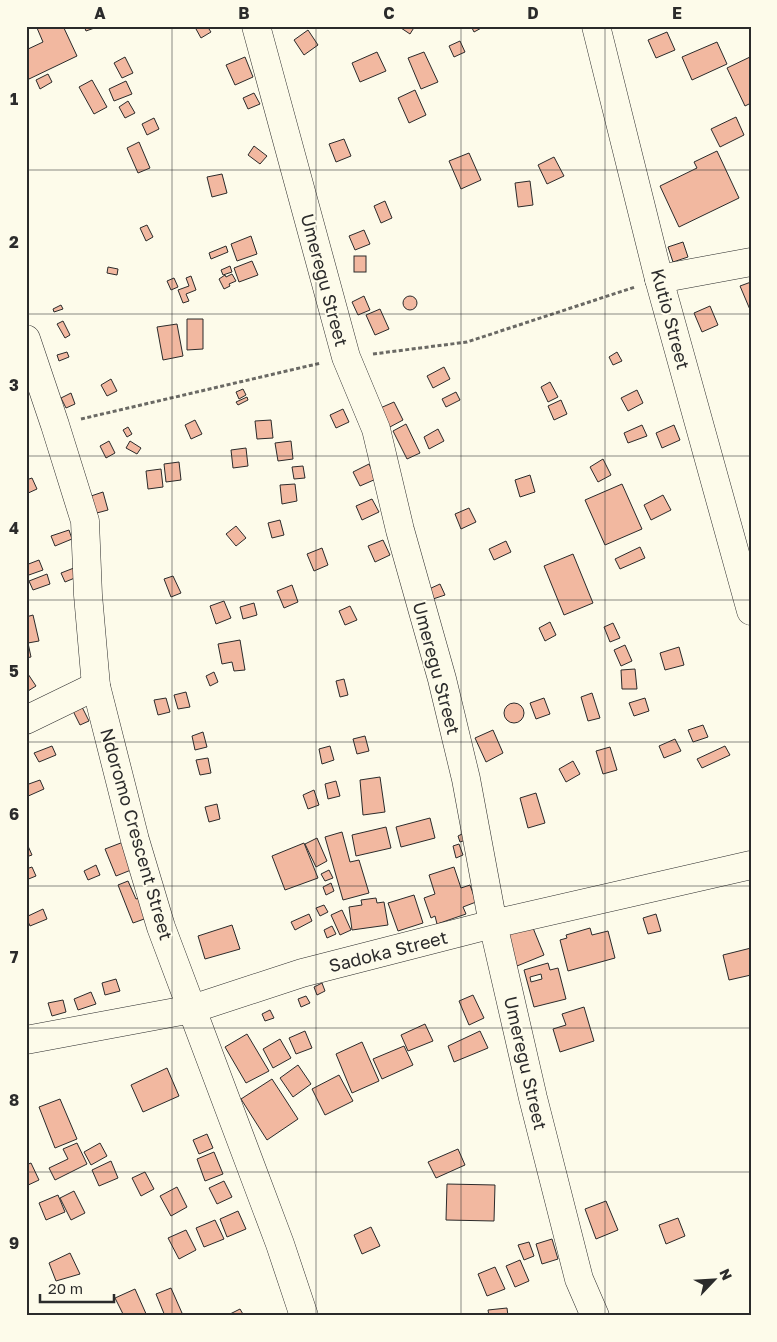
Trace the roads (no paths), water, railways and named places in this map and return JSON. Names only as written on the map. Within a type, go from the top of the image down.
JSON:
[{"type":"street","name":"Umeregu Street","points":[[256,26],[346,357],[376,429],[400,530],[442,680],[466,779],[494,924],[533,1098],[579,1279],[596,1316]]},
{"type":"street","name":"Kutio Street","points":[[596,26],[659,278],[751,611]]},
{"type":"street","points":[[659,278],[751,262]]},
{"type":"street","name":"Ndoromo Crescent Street","points":[[26,339],[85,521],[88,595],[96,686],[135,840],[161,927],[280,1244],[304,1316]]},
{"type":"street","points":[[26,720],[96,686]]},
{"type":"street","name":"Sadoka Street","points":[[26,1040],[192,1009],[302,973],[494,924],[751,865]]}]
